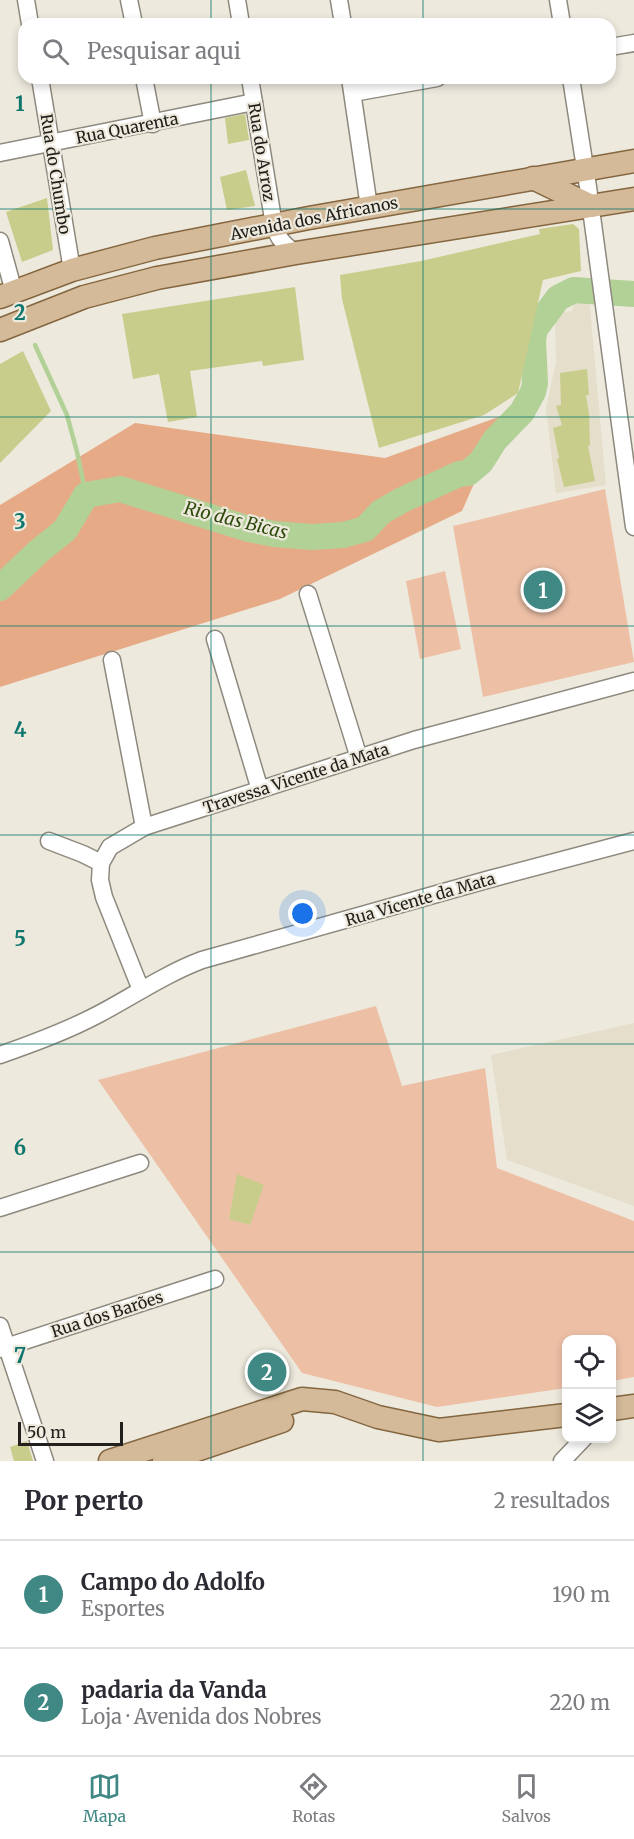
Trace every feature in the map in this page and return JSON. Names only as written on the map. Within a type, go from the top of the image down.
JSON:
[{"type":"main road","name":"Avenida dos Africanos","points":[[7,295],[72,270],[155,248],[369,207],[634,161]]},
{"type":"main road","points":[[533,178],[591,206]]},
{"type":"main road","name":"Avenida dos Africanos","points":[[0,330],[84,297],[157,278],[296,253],[634,199]]},
{"type":"main road","points":[[110,1461],[302,1399],[334,1402],[378,1417]]},
{"type":"main road","points":[[616,1408],[634,1406]]},
{"type":"main road","points":[[164,1461],[304,1414],[328,1412],[378,1417],[439,1430],[562,1416]]},
{"type":"street","points":[[26,0],[29,18]]},
{"type":"street","points":[[129,0],[133,18]]},
{"type":"street","points":[[237,0],[240,18]]},
{"type":"street","points":[[339,0],[342,18]]},
{"type":"street","points":[[558,0],[561,18]]},
{"type":"street","points":[[616,46],[634,43]]},
{"type":"street","name":"Rua do Chumbo","points":[[41,84],[72,270]]},
{"type":"street","points":[[145,84],[153,124]]},
{"type":"street","name":"Rua do Arroz","points":[[251,84],[274,225],[277,236],[285,246],[296,253]]},
{"type":"street","points":[[572,84],[591,206],[634,527]]},
{"type":"street","points":[[352,85],[369,207]]},
{"type":"street","name":"Rua Quarenta","points":[[0,153],[254,102]]},
{"type":"street","points":[[0,241],[7,295]]},
{"type":"street","points":[[308,594],[359,758]]},
{"type":"street","points":[[215,639],[260,790]]},
{"type":"street","points":[[112,660],[144,827]]},
{"type":"street","name":"Travessa Vicente da Mata","points":[[101,863],[110,847],[144,827],[414,740],[634,681]]},
{"type":"street","points":[[49,841],[101,863],[100,880],[104,897],[141,990]]},
{"type":"street","name":"Rua Vicente da Mata","points":[[0,1055],[51,1037],[98,1015],[180,968],[202,960],[634,841]]},
{"type":"street","points":[[0,1208],[140,1163]]},
{"type":"street","name":"Rua dos Barões","points":[[3,1348],[215,1279]]},
{"type":"street","points":[[0,1326],[3,1348],[45,1461]]},
{"type":"street","points":[[562,1461],[579,1443]]},
{"type":"shaded area","points":[[589,297],[606,485],[556,493],[546,409],[556,361],[555,320],[559,313],[572,311],[575,301]]},
{"type":"shaded area","points":[[504,415],[462,511],[280,599],[0,687],[0,505],[135,423],[385,458]]},
{"type":"shaded area","points":[[605,489],[634,662],[483,697],[453,526]]},
{"type":"shaded area","points":[[445,571],[461,649],[420,659],[406,581]]},
{"type":"shaded area","points":[[376,1006],[402,1086],[485,1068],[497,1168],[634,1221],[634,1377],[616,1380],[616,1335],[562,1335],[562,1389],[437,1407],[302,1373],[98,1080]]},
{"type":"shaded area","points":[[634,1023],[634,1206],[507,1160],[491,1055]]},
{"type":"building","points":[[245,114],[249,140],[228,144],[225,118]]},
{"type":"building","points":[[246,170],[255,206],[227,210],[220,177]]},
{"type":"building","points":[[47,198],[53,250],[22,262],[6,212]]},
{"type":"building","points":[[573,224],[579,229],[581,271],[543,280],[518,393],[484,415],[379,448],[342,299],[340,275],[421,261],[540,234],[539,229]]},
{"type":"building","points":[[295,287],[304,360],[263,366],[262,361],[190,371],[197,417],[168,422],[159,374],[133,379],[122,314]]},
{"type":"building","points":[[23,351],[51,411],[0,463],[0,364]]},
{"type":"building","points":[[587,369],[589,395],[586,395],[590,445],[588,446],[595,481],[564,487],[553,428],[562,425],[556,406],[561,405],[560,373]]},
{"type":"building","points":[[237,1174],[264,1185],[250,1225],[229,1219]]},
{"type":"building","points":[[269,1356],[285,1383],[261,1390],[251,1360]]},
{"type":"building","points":[[27,1441],[33,1461],[14,1461],[10,1447]]},
{"type":"waterway","name":"Rio das Bicas","points":[[0,588],[65,530],[86,495],[120,489],[249,529],[274,534],[312,537],[343,535],[365,529],[381,512],[459,474],[468,473],[481,462],[495,440],[522,412],[533,392],[535,329],[558,298],[574,290],[634,294]]},
{"type":"waterway","points":[[35,345],[67,415],[86,495]]},
{"type":"place","name":"Campo do Adolfo","points":[[543,590]]},
{"type":"place","name":"padaria da Vanda","points":[[267,1372]]}]
